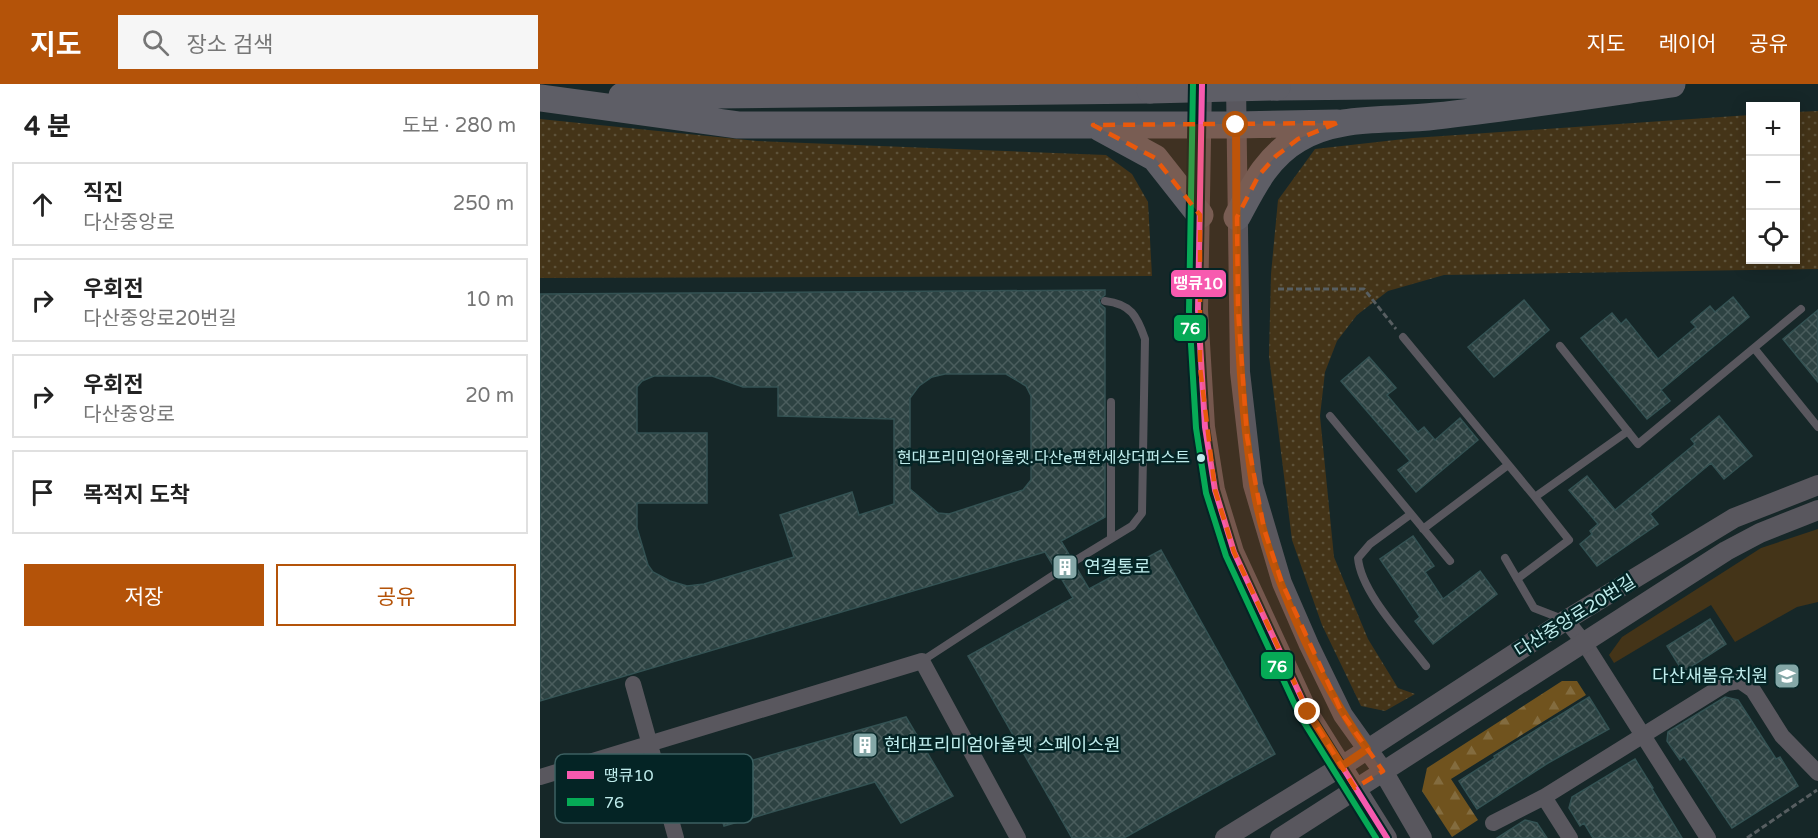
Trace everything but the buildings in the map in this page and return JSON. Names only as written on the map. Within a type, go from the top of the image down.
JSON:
[{"type":"highway","points":[[540,98],[1583,84]]},
{"type":"highway","points":[[540,98],[738,125],[1236,125],[1337,123],[1434,117],[1672,84]]},
{"type":"highway","points":[[1237,217],[1260,175],[1276,156],[1298,139],[1337,123]]},
{"type":"highway","points":[[1093,125],[1155,158],[1200,215]]},
{"type":"street","points":[[1202,84],[1200,367],[1205,427],[1215,490],[1234,552],[1308,712],[1387,838]]},
{"type":"street","points":[[1236,84],[1240,372],[1253,485],[1282,583],[1343,715],[1383,771],[1422,838]]},
{"type":"street","name":"다산중앙로20번길","points":[[1225,838],[1342,766],[1566,620],[1734,518],[1818,485]]},
{"type":"street","name":"다산중앙로20번길","points":[[1280,838],[1491,700],[1585,644],[1726,551],[1760,533],[1818,510]]},
{"type":"street","points":[[1566,620],[1585,644],[1708,838]]},
{"type":"street","points":[[622,754],[922,661],[1018,838]]},
{"type":"street","points":[[1493,823],[1544,796],[1727,683],[1740,681],[1753,690],[1782,735],[1818,772]]},
{"type":"street","points":[[633,684],[652,754]]},
{"type":"street","points":[[540,777],[555,773]]},
{"type":"street","points":[[1544,796],[1570,838]]},
{"type":"street","points":[[672,823],[676,838]]},
{"type":"lane","points":[[1073,562],[1132,526],[1142,513],[1144,339],[1138,318],[1127,306],[1105,301]]},
{"type":"lane","points":[[1560,346],[1638,444],[1801,309]]},
{"type":"lane","points":[[1403,337],[1569,540],[1517,579]]},
{"type":"lane","points":[[1754,348],[1818,427]]},
{"type":"lane","points":[[1111,402],[1111,538]]},
{"type":"lane","points":[[1330,416],[1450,561]]},
{"type":"lane","points":[[1535,497],[1628,431]]},
{"type":"lane","points":[[1424,529],[1508,465]]},
{"type":"lane","points":[[1411,514],[1370,544],[1358,558],[1359,571],[1370,590],[1426,666]]},
{"type":"lane","points":[[1505,558],[1534,608],[1566,620]]},
{"type":"lane","points":[[922,661],[1058,572]]},
{"type":"path","points":[[1278,290],[1364,290],[1403,337]]},
{"type":"path","points":[[1747,838],[1818,789]]},
{"type":"highlighted area","points":[[1337,123],[1298,139],[1276,156],[1259,175],[1237,217],[1238,310],[1247,437],[1264,529],[1282,583],[1343,715],[1383,771],[1355,788],[1308,712],[1234,552],[1215,490],[1200,367],[1200,215],[1155,158],[1093,125]]},
{"type":"shaded area","points":[[1818,111],[1818,269],[1444,275],[1388,291],[1357,315],[1337,341],[1325,372],[1320,416],[1334,557],[1368,639],[1398,688],[1415,694],[1385,711],[1361,706],[1322,625],[1292,540],[1269,356],[1271,274],[1278,200],[1315,149],[1413,138],[1746,115],[1746,264],[1800,264],[1800,112]]},
{"type":"shaded area","points":[[540,119],[757,141],[1106,155],[1132,174],[1148,202],[1152,276],[540,278]]},
{"type":"shaded area","points":[[1818,529],[1818,602],[1797,607],[1735,642],[1711,605],[1614,663],[1609,655],[1622,637],[1761,548]]},
{"type":"green space","points":[[1562,681],[1577,681],[1586,695],[1451,779],[1478,820],[1452,837],[1422,791],[1427,768]]},
{"type":"transit line","name":"76","points":[[1193,84],[1189,311],[1196,428],[1206,493],[1226,556],[1300,716],[1376,838]]},
{"type":"transit line","name":"땡큐10","points":[[1202,84],[1198,310],[1205,427],[1215,490],[1234,552],[1308,712],[1387,838]]},
{"type":"place","name":"현대프리미엄아울렛.다산e편한세상더퍼스트","points":[[1201,458]]},
{"type":"place","name":"연결통로","points":[[1065,567]]},
{"type":"place","name":"다산새봄유치원","points":[[1787,676]]},
{"type":"place","name":"현대프리미엄아울렛 스페이스원","points":[[865,745]]},
{"type":"route","points":[[1236,125],[1240,372],[1253,485],[1264,530],[1282,583],[1343,715],[1367,749],[1342,766],[1308,712]]}]
